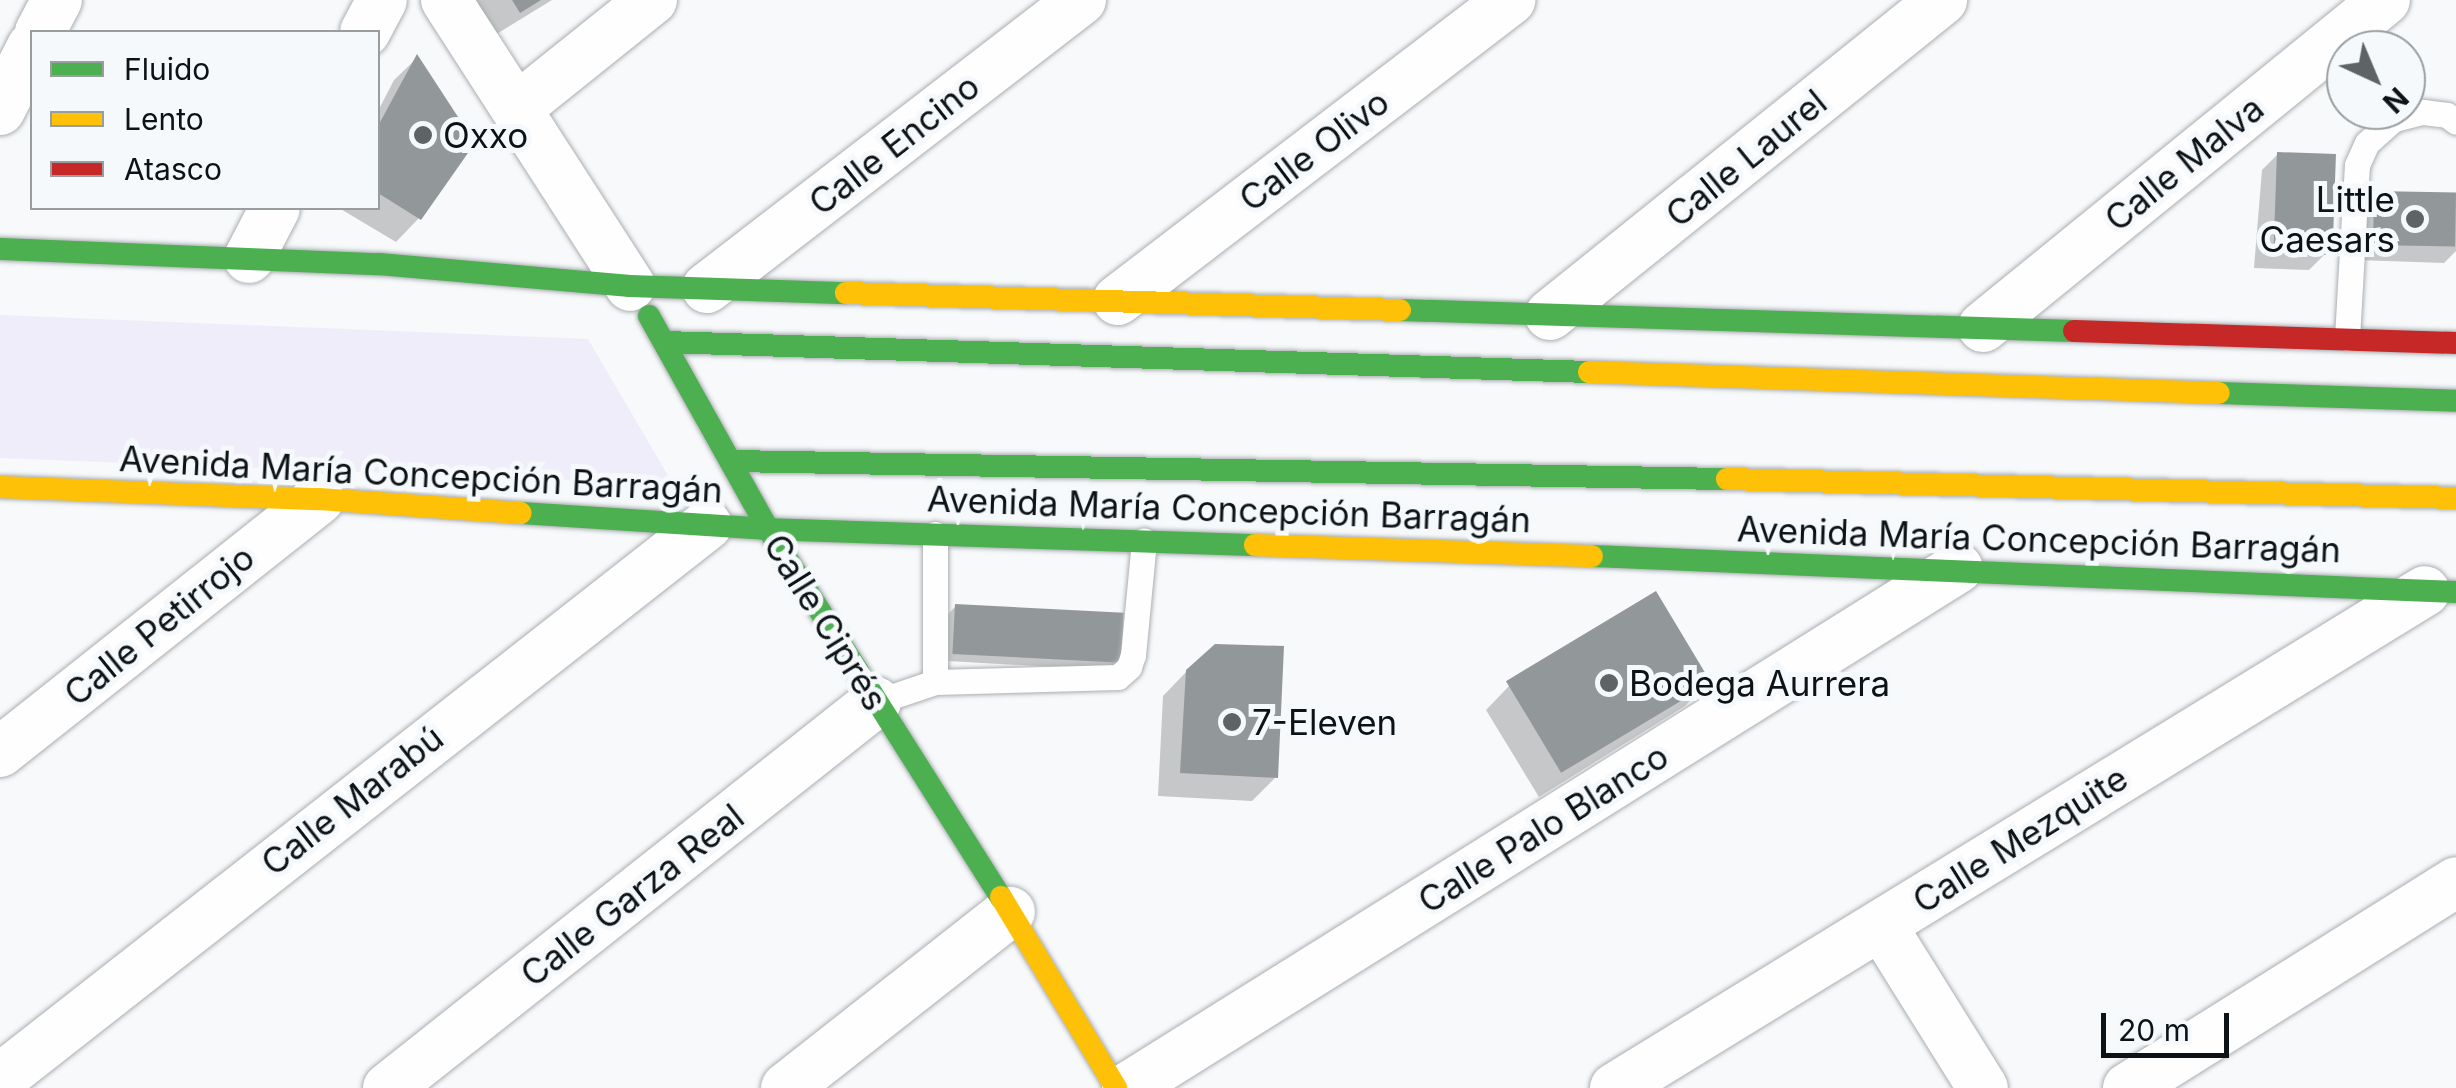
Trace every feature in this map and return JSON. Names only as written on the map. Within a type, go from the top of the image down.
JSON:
[{"type":"street","points":[[41,30],[57,0]]},
{"type":"street","points":[[367,30],[382,0]]},
{"type":"street","name":"Calle Ciprés","points":[[446,0],[665,342],[768,529],[1010,912],[1116,1088]]},
{"type":"street","points":[[517,108],[652,0]]},
{"type":"street","name":"Calle Encino","points":[[706,288],[1081,0]]},
{"type":"street","name":"Calle Olivo","points":[[1118,300],[1510,0]]},
{"type":"street","name":"Calle Laurel","points":[[1550,315],[1942,0]]},
{"type":"street","name":"Calle Malva","points":[[1983,326],[2385,0]]},
{"type":"street","points":[[0,110],[30,51]]},
{"type":"street","points":[[249,258],[274,210]]},
{"type":"street","points":[[0,250],[249,258],[630,286],[2456,342]]},
{"type":"street","points":[[665,342],[2456,401]]},
{"type":"street","name":"Avenida María Concepción Barragán","points":[[732,461],[2201,488],[2456,498]]},
{"type":"street","name":"Avenida María Concepción Barragán","points":[[0,487],[319,498],[768,529],[1958,568],[2440,592]]},
{"type":"street","name":"Calle Petirrojo","points":[[0,752],[319,498]]},
{"type":"street","name":"Calle Marabú","points":[[0,1078],[707,525]]},
{"type":"street","name":"Calle Palo Blanco","points":[[1127,1088],[1958,568]]},
{"type":"street","name":"Calle Mezquite","points":[[1614,1088],[2440,592]]},
{"type":"street","name":"Calle Garza Real","points":[[388,1088],[876,702]]},
{"type":"street","points":[[2128,1088],[2456,882]]},
{"type":"street","points":[[786,1088],[1010,912]]},
{"type":"street","points":[[1880,925],[1983,1088]]},
{"type":"lane","points":[[2347,338],[2358,165],[2367,143],[2394,119],[2422,112],[2446,115],[2456,122]]},
{"type":"lane","points":[[935,534],[936,682]]},
{"type":"lane","points":[[876,702],[936,682],[1105,680],[1124,673],[1133,654],[1144,541]]},
{"type":"shaded area","points":[[0,315],[588,339],[673,484],[0,458]]},
{"type":"building","points":[[512,0],[541,0],[520,13]]},
{"type":"building","name":"Oxxo","points":[[417,54],[475,143],[421,220],[380,194],[380,122]]},
{"type":"building","points":[[2277,152],[2336,154],[2332,255],[2273,253]]},
{"type":"building","name":"Little Caesars","points":[[2374,191],[2456,192],[2455,246],[2373,245]]},
{"type":"building","name":"Bodega Aurrera","points":[[1656,591],[1711,683],[1561,773],[1506,681]]},
{"type":"building","points":[[955,604],[1124,613],[1121,663],[952,654]]},
{"type":"building","name":"7-Eleven","points":[[1215,644],[1284,646],[1278,778],[1180,773],[1186,670]]},
{"type":"traffic: fast","points":[[0,249],[379,264],[630,286],[846,293]]},
{"type":"traffic: fast","points":[[1400,310],[2074,331]]},
{"type":"traffic: fast","points":[[649,316],[768,529],[1001,897]]},
{"type":"traffic: fast","points":[[665,342],[1589,372]]},
{"type":"traffic: fast","points":[[2219,393],[2456,401]]},
{"type":"traffic: fast","points":[[732,461],[1727,479]]},
{"type":"traffic: fast","points":[[521,513],[768,529],[1255,545]]},
{"type":"traffic: fast","points":[[1592,556],[2456,592]]},
{"type":"traffic: slow","points":[[846,293],[1400,310]]},
{"type":"traffic: slow","points":[[1589,372],[2219,393]]},
{"type":"traffic: slow","points":[[1727,479],[2456,498]]},
{"type":"traffic: slow","points":[[0,487],[319,499],[521,513]]},
{"type":"traffic: slow","points":[[1255,545],[1592,556]]},
{"type":"traffic: slow","points":[[1001,897],[1116,1088]]},
{"type":"traffic: jam","points":[[2074,331],[2456,343]]},
{"type":"place","name":"Oxxo","points":[[423,135]]},
{"type":"place","name":"Little Caesars","points":[[2415,219]]},
{"type":"place","name":"Bodega Aurrera","points":[[1609,683]]},
{"type":"place","name":"7-Eleven","points":[[1232,722]]}]
